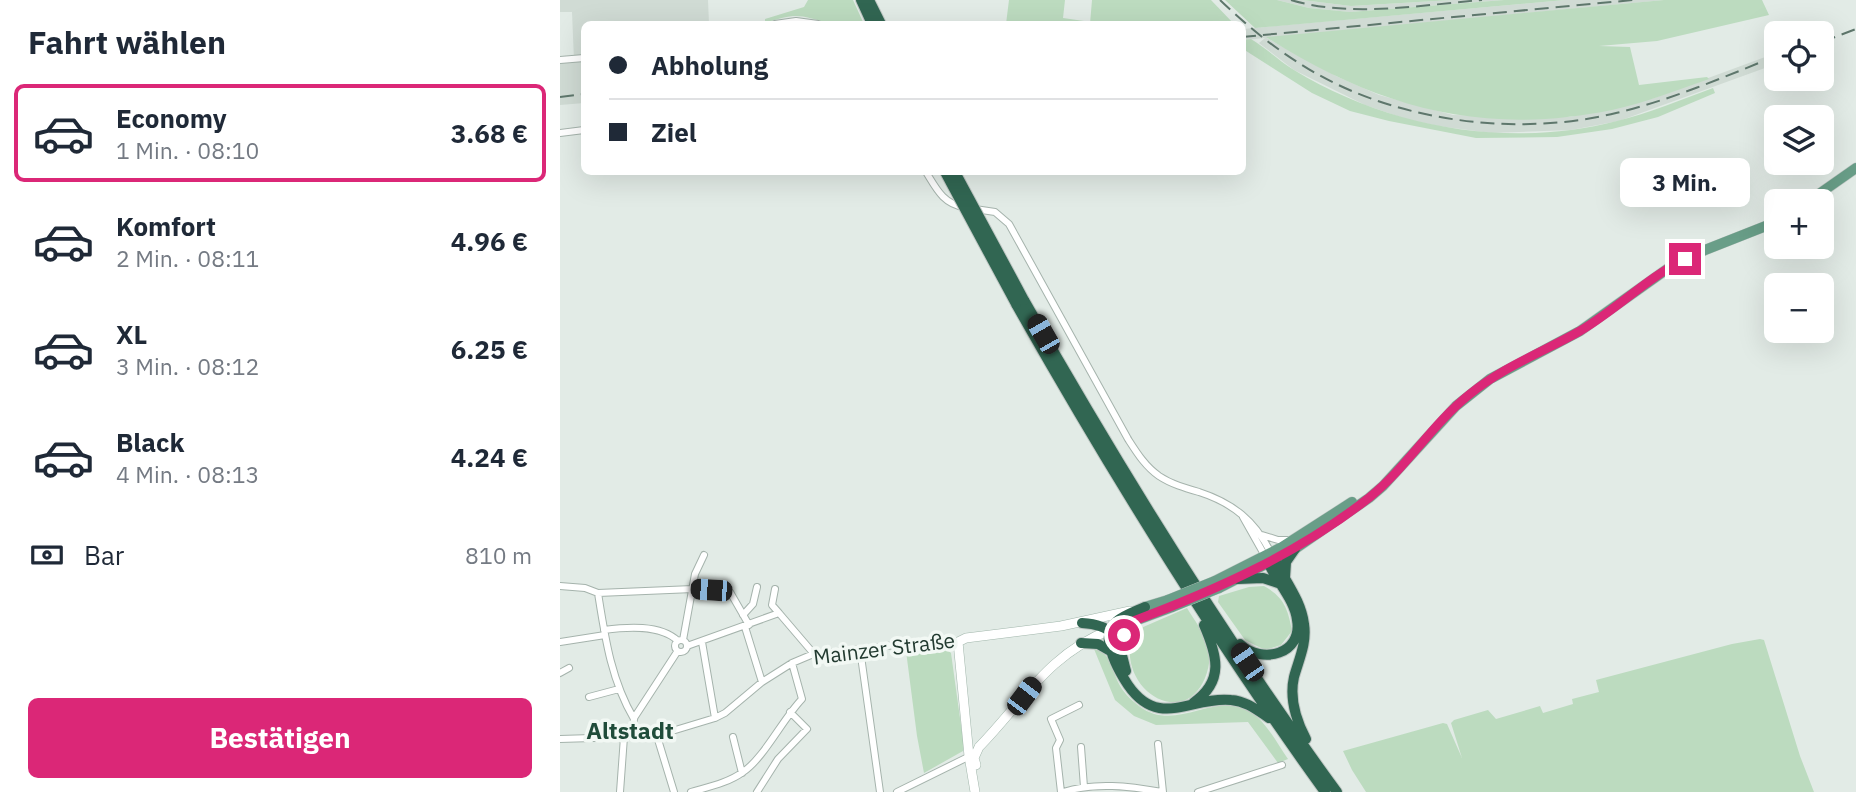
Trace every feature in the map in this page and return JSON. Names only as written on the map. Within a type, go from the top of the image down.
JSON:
[{"type":"highway","points":[[861,0],[871,21]]},
{"type":"highway","points":[[869,0],[880,21]]},
{"type":"highway","points":[[947,175],[1138,496],[1221,624],[1337,792]]},
{"type":"highway","points":[[956,175],[1094,441],[1191,597],[1325,792]]},
{"type":"highway","points":[[1221,624],[1252,653],[1269,656],[1284,650],[1292,641],[1298,625],[1295,610],[1282,580],[1294,544]]},
{"type":"highway","points":[[1270,558],[1301,609],[1304,643],[1293,682],[1293,704],[1299,725],[1321,770]]},
{"type":"highway","points":[[1238,579],[1282,580]]},
{"type":"highway","points":[[1183,708],[1205,693],[1216,669],[1214,650],[1191,597]]},
{"type":"highway","points":[[1110,630],[1115,623],[1145,607]]},
{"type":"highway","points":[[1116,651],[1131,622]]},
{"type":"highway","points":[[1082,623],[1098,624],[1110,630],[1131,688],[1151,705],[1163,709],[1183,708],[1222,699],[1234,700],[1252,706],[1277,724]]},
{"type":"highway","points":[[1081,643],[1098,644],[1116,651]]},
{"type":"main road","points":[[1826,189],[1856,168]]},
{"type":"main road","points":[[1217,584],[1238,579],[1369,498],[1456,406],[1490,379],[1580,331],[1651,279],[1685,259],[1764,227]]},
{"type":"main road","points":[[972,757],[1048,669],[1081,643],[1270,558]]},
{"type":"main road","points":[[1145,607],[1170,603]]},
{"type":"main road","name":"Mainzer Straße","points":[[957,644],[966,638],[1082,623],[1145,607]]},
{"type":"main road","points":[[957,644],[967,731],[978,792]]},
{"type":"main road","points":[[967,731],[974,741],[985,740]]},
{"type":"street","points":[[560,60],[581,58]]},
{"type":"street","points":[[560,134],[581,130]]},
{"type":"street","points":[[928,175],[947,202],[995,212],[1009,224],[1128,439],[1149,467],[1168,481],[1215,499],[1249,519],[1262,536],[1270,558]]},
{"type":"street","points":[[1237,510],[1270,558]]},
{"type":"street","points":[[1262,536],[1294,544]]},
{"type":"street","points":[[633,737],[634,719],[677,652],[683,652],[682,642],[695,575],[704,555]]},
{"type":"street","points":[[560,586],[585,588],[598,593],[693,589],[731,592],[747,626],[762,682]]},
{"type":"street","points":[[743,615],[753,604],[757,587]]},
{"type":"street","points":[[775,589],[772,605],[814,654]]},
{"type":"street","points":[[598,593],[610,663],[634,719]]},
{"type":"street","points":[[560,642],[632,628],[656,631],[682,642],[702,642],[779,613]]},
{"type":"street","name":"Mainzer Straße","points":[[560,739],[633,737],[715,718],[733,707],[762,682],[792,663],[814,654],[947,640],[957,644]]},
{"type":"street","points":[[702,642],[715,718]]},
{"type":"street","points":[[860,649],[880,792]]},
{"type":"street","points":[[691,792],[742,773],[754,762],[802,699],[792,663]]},
{"type":"street","points":[[560,673],[569,667]]},
{"type":"street","points":[[589,697],[619,689]]},
{"type":"street","points":[[1079,705],[1051,719],[1060,740],[1056,748],[1062,792],[1084,787],[1115,786],[1162,792],[1158,744]]},
{"type":"street","points":[[757,792],[778,759],[807,729],[790,712]]},
{"type":"street","points":[[656,733],[674,792]]},
{"type":"street","points":[[620,792],[624,737]]},
{"type":"street","points":[[733,737],[742,773]]},
{"type":"street","points":[[1081,747],[1084,787]]},
{"type":"street","points":[[897,792],[972,757]]},
{"type":"street","points":[[1198,792],[1282,765]]},
{"type":"shaded area","points":[[560,0],[708,0],[709,21],[581,21],[581,103],[560,105],[560,63],[574,61],[572,12],[560,12]]},
{"type":"shaded area","points":[[1277,0],[1351,6],[1504,0],[1350,12],[1309,8]]},
{"type":"shaded area","points":[[1565,0],[1664,0],[1267,38],[1336,76],[1379,95],[1453,115],[1570,117],[1654,98],[1764,57],[1764,68],[1619,121],[1571,130],[1491,133],[1406,119],[1365,105],[1294,70],[1259,43],[1265,38],[1246,40],[1246,29]]},
{"type":"green space","points":[[808,0],[853,0],[863,21],[822,21],[798,16],[765,21],[804,7]]},
{"type":"green space","points":[[1009,0],[1065,0],[1063,18],[1084,21],[1006,21]]},
{"type":"green space","points":[[1092,0],[1211,0],[1231,21],[1090,21]]},
{"type":"green space","points":[[1225,0],[1277,0],[1309,8],[1350,12],[1504,0],[1565,0],[1255,28]]},
{"type":"green space","points":[[1302,0],[1452,0],[1351,6]]},
{"type":"green space","points":[[1664,0],[1762,0],[1769,15],[1657,41],[1599,46],[1630,47],[1639,85],[1707,77],[1709,79],[1624,107],[1564,117],[1518,120],[1473,117],[1430,110],[1389,98],[1347,81],[1266,37]]},
{"type":"green space","points":[[1251,39],[1294,70],[1331,90],[1409,119],[1451,128],[1534,133],[1576,129],[1629,118],[1713,88],[1715,93],[1658,117],[1612,129],[1557,137],[1476,138],[1350,111],[1312,93],[1246,51],[1246,40]]},
{"type":"green space","points":[[1264,586],[1284,604],[1292,631],[1281,645],[1265,650],[1245,640],[1218,602],[1219,596],[1249,587]]},
{"type":"green space","points":[[1187,608],[1208,646],[1208,666],[1205,678],[1194,694],[1181,701],[1167,702],[1153,695],[1141,684],[1133,669],[1130,651],[1134,631]]},
{"type":"green space","points":[[1764,640],[1814,792],[1366,792],[1343,751],[1443,723],[1447,724],[1462,758],[1451,723],[1454,720],[1488,710],[1496,719],[1540,706],[1543,713],[1573,704],[1572,699],[1599,692],[1596,680]]},
{"type":"green space","points":[[943,646],[951,653],[964,747],[963,751],[924,773],[906,651]]},
{"type":"green space","points":[[1094,649],[1107,658],[1122,689],[1130,698],[1153,714],[1168,716],[1224,705],[1238,707],[1263,722],[1288,759],[1278,763],[1248,722],[1156,725],[1134,716],[1115,700]]},
{"type":"railway","points":[[1220,0],[1244,21]]},
{"type":"railway","points":[[1291,0],[1361,9],[1482,0]]},
{"type":"railway","points":[[1246,37],[1633,0]]},
{"type":"railway","points":[[1246,23],[1299,63],[1334,83],[1372,99],[1412,111],[1494,123],[1536,124],[1616,113],[1677,95],[1764,61]]},
{"type":"railway","points":[[1834,37],[1856,29]]},
{"type":"railway","points":[[560,97],[581,94]]},
{"type":"district","name":"Altstadt","points":[[630,730]]},
{"type":"route","points":[[1124,635],[1131,622],[1238,579],[1295,549],[1330,526],[1383,486],[1470,394],[1504,370],[1580,331],[1651,279],[1685,259]]}]
